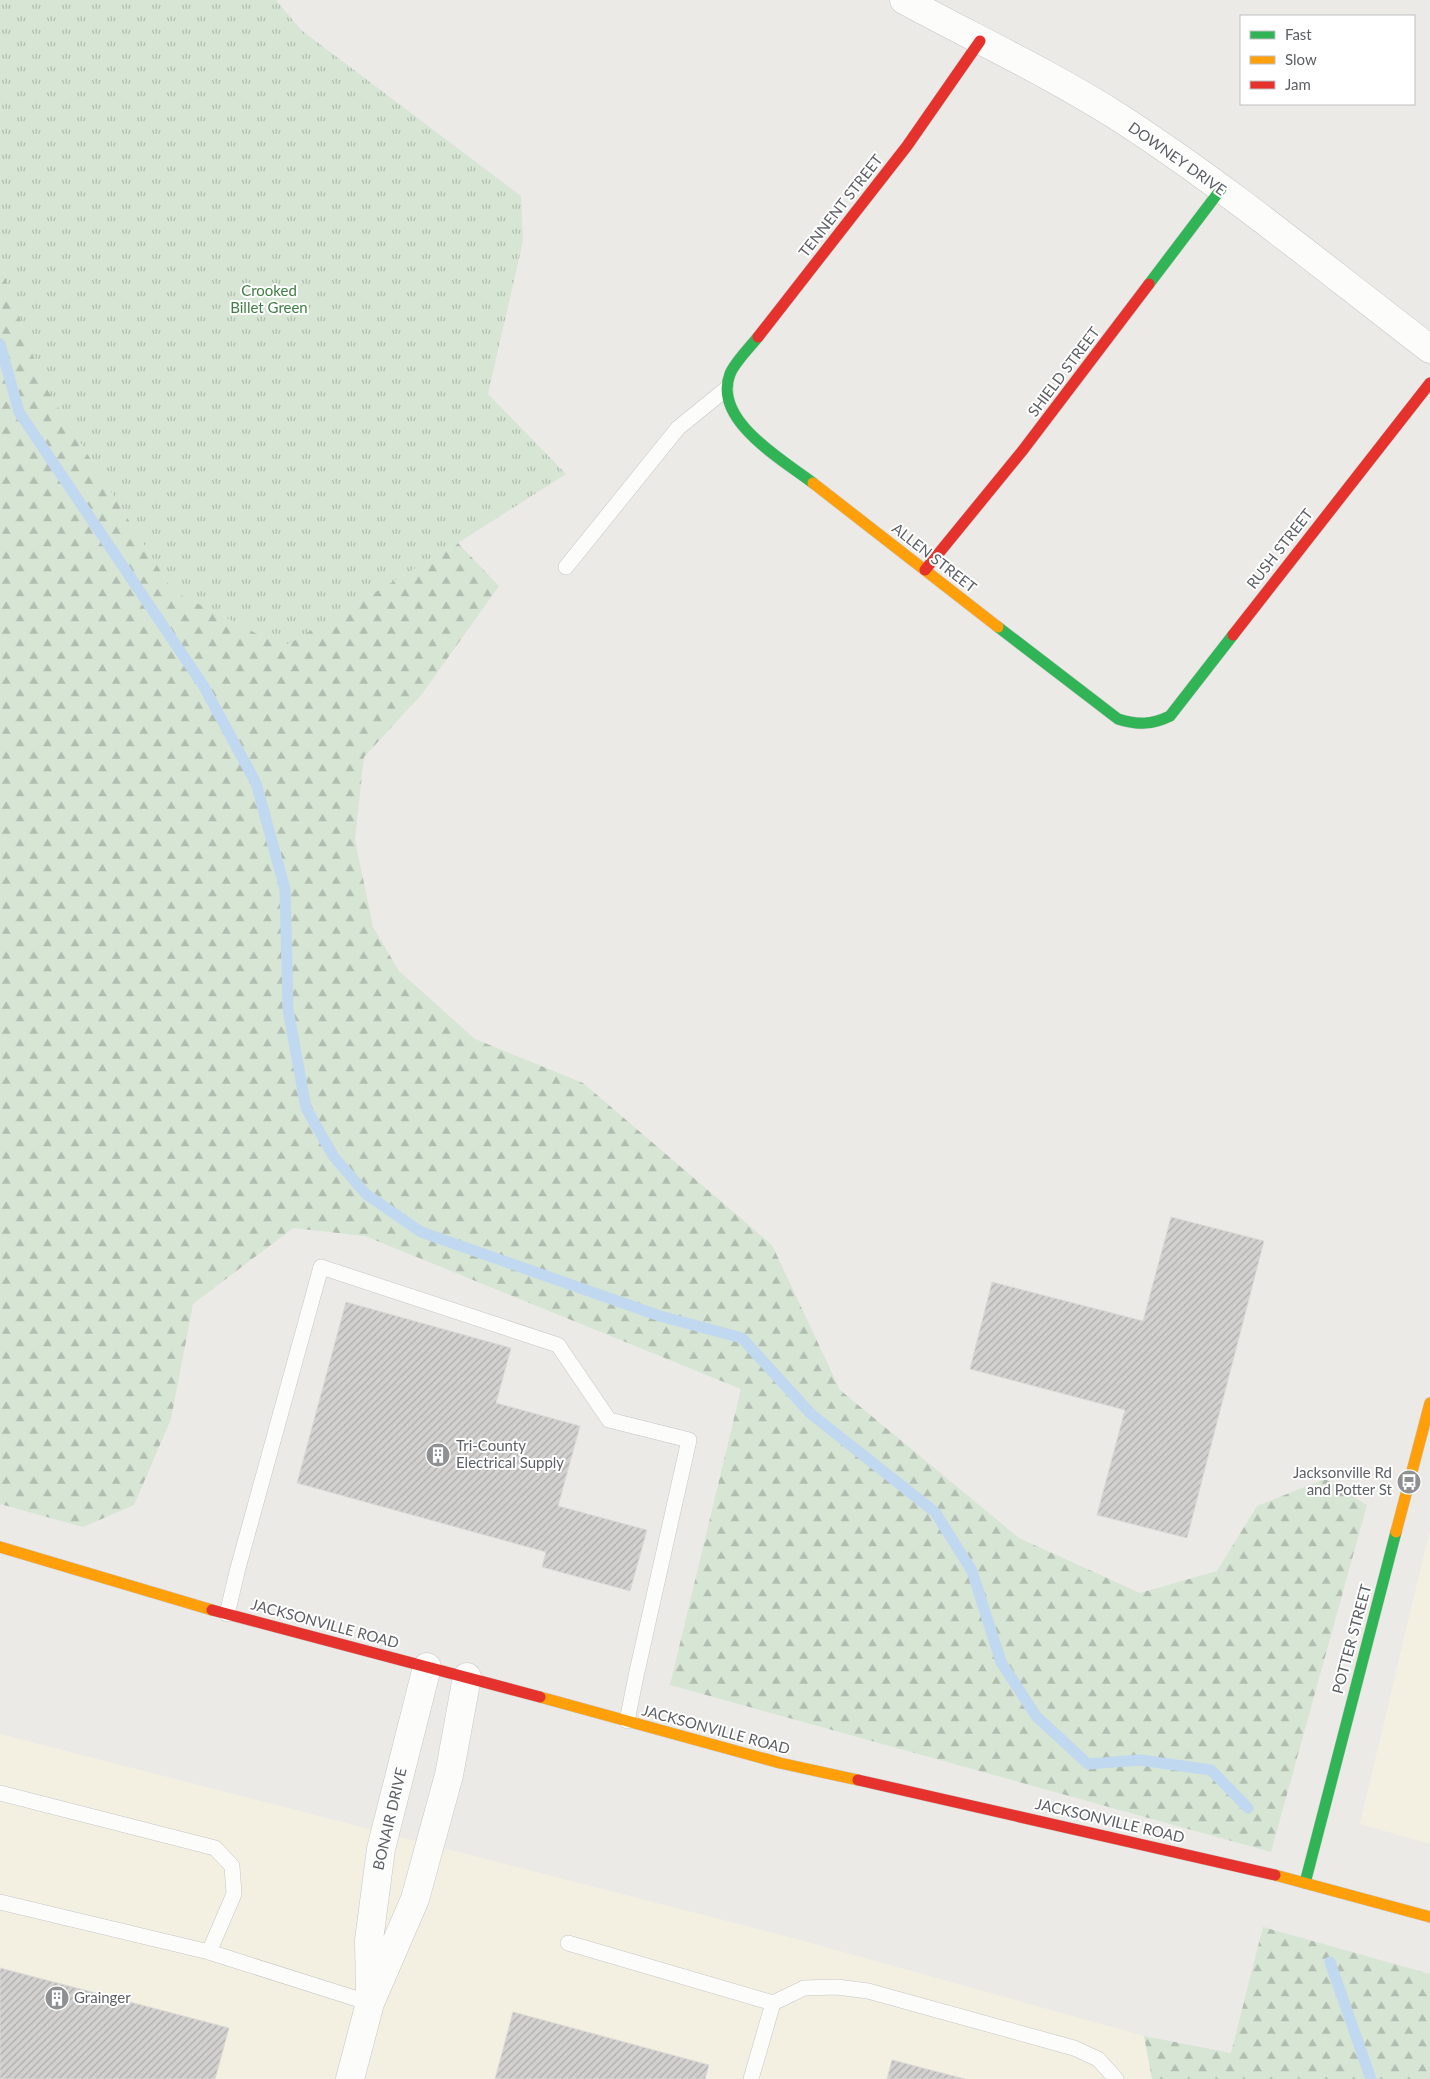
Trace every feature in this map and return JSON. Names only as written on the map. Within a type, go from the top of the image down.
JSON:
[{"type":"street","name":"DOWNEY DRIVE","points":[[904,0],[1058,82],[1120,118],[1221,189],[1430,350]]},
{"type":"street","name":"TENNENT STREET","points":[[726,389],[730,373],[907,146],[980,41]]},
{"type":"street","name":"SHIELD STREET","points":[[925,570],[1024,450],[1221,189]]},
{"type":"street","name":"RUSH STREET","points":[[1148,725],[1170,716],[1430,383]]},
{"type":"street","name":"ALLEN STREET","points":[[726,389],[727,404],[748,433],[1118,719],[1133,724],[1148,725]]},
{"type":"street","name":"POTTER STREET","points":[[1305,1883],[1430,1403]]},
{"type":"street","name":"JACKSONVILLE ROAD","points":[[0,1547],[227,1614],[467,1677],[780,1764],[1244,1867],[1430,1917]]},
{"type":"street","name":"BONAIR DRIVE","points":[[370,2003],[369,1940],[380,1849],[427,1667]]},
{"type":"street","name":"BONAIR DRIVE","points":[[350,2079],[370,2003],[415,1899],[449,1775],[467,1677]]},
{"type":"lane","points":[[566,567],[678,428],[726,389]]},
{"type":"lane","points":[[227,1614],[240,1559],[321,1267],[558,1346],[609,1420],[688,1440],[627,1721]]},
{"type":"lane","points":[[0,1793],[215,1848],[232,1866],[234,1894],[209,1952]]},
{"type":"lane","points":[[0,1902],[209,1952],[370,2003]]},
{"type":"lane","points":[[568,1943],[773,2003],[804,1988],[837,1987],[868,1991],[1074,2048],[1098,2059],[1116,2079]]},
{"type":"lane","points":[[751,2079],[773,2003]]},
{"type":"shaded area","points":[[1430,1529],[1430,1844],[1360,1824]]},
{"type":"shaded area","points":[[0,1734],[793,1938],[1144,2036],[1152,2079],[0,2079]]},
{"type":"green space","name":"Crooked Billet Green","points":[[0,0],[276,0],[301,30],[521,196],[523,241],[488,394],[566,474],[458,543],[283,647],[173,591],[43,383],[0,263]]},
{"type":"green space","points":[[0,263],[43,383],[173,591],[283,647],[458,543],[499,586],[422,694],[364,757],[355,840],[373,927],[399,971],[475,1039],[583,1083],[772,1245],[840,1390],[1019,1538],[1140,1593],[1217,1571],[1257,1506],[1325,1479],[1367,1505],[1271,1852],[670,1685],[741,1389],[365,1236],[293,1228],[193,1304],[171,1419],[134,1505],[83,1527],[0,1504]]},
{"type":"green space","points":[[1263,1927],[1430,1974],[1430,2079],[1152,2079],[1144,2036],[1231,2053]]},
{"type":"building","points":[[1171,1217],[1264,1241],[1187,1538],[1097,1515],[1125,1410],[970,1369],[992,1282],[1143,1321]]},
{"type":"building","name":"Tri-County Electrical Supply","points":[[346,1302],[511,1348],[496,1403],[580,1426],[558,1506],[647,1530],[630,1591],[542,1567],[546,1552],[297,1483]]},
{"type":"building","name":"Grainger","points":[[0,1968],[229,2028],[215,2079],[0,2079]]},
{"type":"building","points":[[513,2012],[709,2065],[705,2079],[495,2079]]},
{"type":"building","points":[[892,2060],[965,2079],[887,2079]]},
{"type":"waterway","points":[[0,344],[19,412],[203,685],[256,783],[285,889],[288,1009],[306,1108],[334,1157],[366,1194],[421,1232],[660,1316],[742,1338],[811,1414],[935,1512],[972,1571],[1001,1662],[1036,1716],[1088,1764],[1140,1760],[1211,1770],[1248,1808]]},
{"type":"waterway","points":[[1330,1962],[1371,2079]]},
{"type":"traffic: fast","points":[[1149,284],[1221,189]]},
{"type":"traffic: fast","points":[[758,337],[730,374],[727,391],[731,407],[740,423],[769,451],[813,483]]},
{"type":"traffic: fast","points":[[998,627],[1118,719],[1138,723],[1157,721],[1170,716],[1233,635]]},
{"type":"traffic: fast","points":[[1305,1883],[1396,1532]]},
{"type":"traffic: slow","points":[[813,483],[998,627]]},
{"type":"traffic: slow","points":[[1396,1532],[1430,1403]]},
{"type":"traffic: slow","points":[[0,1547],[212,1610]]},
{"type":"traffic: slow","points":[[540,1697],[780,1763],[858,1780]]},
{"type":"traffic: slow","points":[[1275,1875],[1430,1917]]},
{"type":"traffic: jam","points":[[758,337],[907,146],[980,41]]},
{"type":"traffic: jam","points":[[925,570],[1023,450],[1149,284]]},
{"type":"traffic: jam","points":[[1233,635],[1430,383]]},
{"type":"traffic: jam","points":[[212,1610],[540,1697]]},
{"type":"traffic: jam","points":[[858,1780],[1275,1875]]},
{"type":"place","name":"Tri-County Electrical Supply","points":[[438,1455]]},
{"type":"place","name":"Jacksonville Rd and Potter St","points":[[1409,1482]]},
{"type":"place","name":"Grainger","points":[[57,1998]]}]
